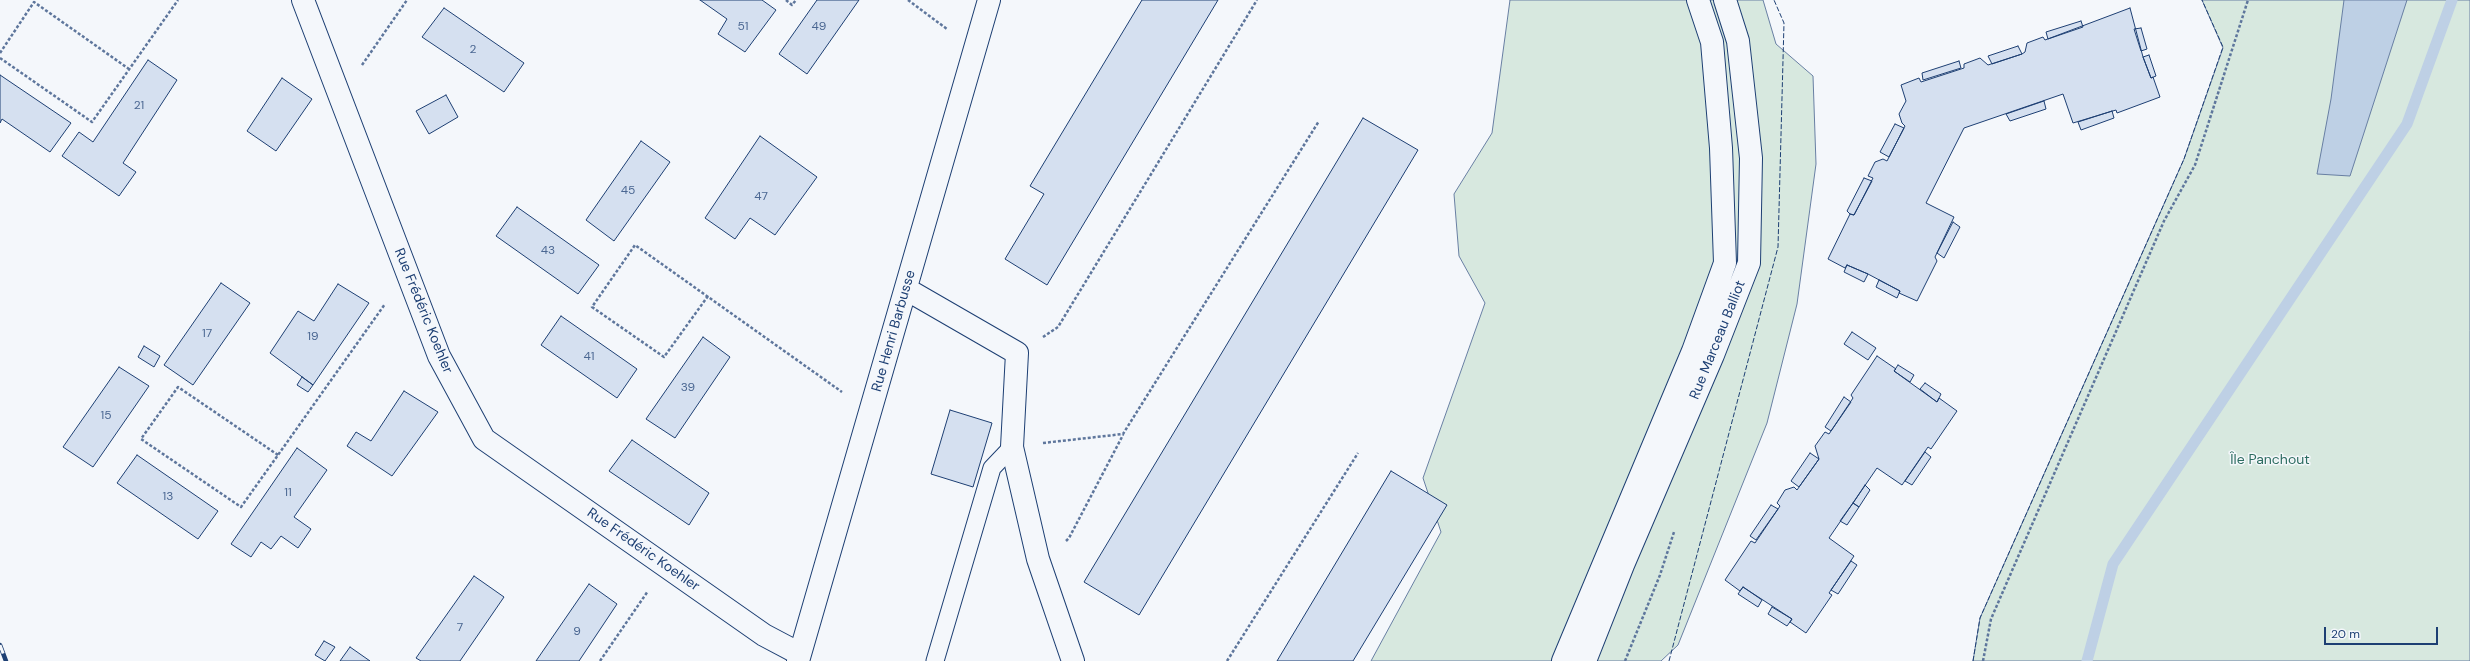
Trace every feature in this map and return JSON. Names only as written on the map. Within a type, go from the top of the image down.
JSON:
[{"type":"street","name":"Rue Frédéric Koehler","points":[[303,0],[439,356],[484,439],[799,658]]},
{"type":"street","name":"Rue Henri Barbusse","points":[[799,658],[989,0]]},
{"type":"street","name":"Rue Marceau Balliot","points":[[1563,661],[1693,351],[1725,263],[1721,148],[1712,42],[1698,0]]},
{"type":"street","name":"Rue Marceau Balliot","points":[[1585,661],[1623,565],[1713,355],[1749,263],[1751,158],[1738,41],[1726,0]]},
{"type":"street","points":[[906,289],[1017,353],[1012,447],[1038,559],[1073,661]]},
{"type":"lane","points":[[935,661],[992,468],[1012,447]]},
{"type":"path","points":[[0,58],[92,122],[178,0]]},
{"type":"path","points":[[340,96],[407,0]]},
{"type":"path","points":[[786,0],[792,5],[796,0]]},
{"type":"path","points":[[908,0],[975,50]]},
{"type":"path","points":[[1017,353],[1058,327],[1257,0]]},
{"type":"path","points":[[1983,661],[1991,619],[2009,576],[2164,221],[2195,165],[2248,0]]},
{"type":"path","points":[[0,53],[34,2],[129,69]]},
{"type":"path","points":[[1038,559],[1069,538],[1123,434],[1319,121]]},
{"type":"path","points":[[708,296],[664,357],[592,307],[635,244],[708,296],[870,412]]},
{"type":"path","points":[[278,455],[178,387],[141,439],[241,507],[278,455],[407,272]]},
{"type":"path","points":[[1012,447],[1123,434]]},
{"type":"path","points":[[1228,661],[1358,453]]},
{"type":"path","points":[[600,661],[666,566]]},
{"type":"green space","points":[[1510,0],[1763,0],[1776,44],[1813,76],[1816,164],[1797,304],[1767,423],[1678,645],[1661,661],[1371,661],[1441,532],[1423,478],[1485,303],[1459,256],[1454,194],[1492,133]]},
{"type":"green space","name":"Île Panchout","points":[[2202,0],[2470,0],[2470,661],[1973,661],[1980,618],[2184,159],[2223,48]]},
{"type":"water","points":[[2344,0],[2407,0],[2350,176],[2317,174],[2331,99]]},
{"type":"building","points":[[700,0],[762,0],[776,10],[745,52],[718,34],[727,19]]},
{"type":"building","points":[[817,0],[859,0],[807,74],[779,54]]},
{"type":"building","points":[[1142,0],[1218,0],[1047,285],[1005,259],[1044,194],[1030,186]]},
{"type":"building","points":[[444,8],[524,63],[504,92],[422,37]]},
{"type":"building","points":[[2130,8],[2143,57],[2151,78],[2153,77],[2160,97],[2117,113],[2116,110],[2073,123],[2063,94],[1964,128],[1926,203],[1954,217],[1935,257],[1937,261],[1917,301],[1899,293],[1900,291],[1868,274],[1847,265],[1845,268],[1828,259],[1850,214],[1854,215],[1873,178],[1868,176],[1875,162],[1883,159],[1887,161],[1905,126],[1902,123],[1899,114],[1906,101],[1901,85],[1919,78],[1921,82],[1964,68],[1964,64],[1980,58],[1988,65],[2022,54],[2025,52],[2027,43],[2043,37],[2045,40]]},
{"type":"building","points":[[2081,21],[2083,27],[2048,39],[2046,32]]},
{"type":"building","points":[[2141,28],[2147,49],[2141,51],[2134,29]]},
{"type":"building","points":[[2018,46],[2022,54],[1992,64],[1988,56]]},
{"type":"building","points":[[2149,55],[2156,76],[2151,78],[2143,57]]},
{"type":"building","points":[[148,60],[177,80],[123,163],[136,172],[119,196],[62,156],[79,132],[93,142]]},
{"type":"building","points":[[1959,61],[1961,68],[1923,80],[1922,73]]},
{"type":"building","points":[[0,75],[71,123],[50,152],[2,119],[0,123]]},
{"type":"building","points":[[282,78],[312,99],[276,151],[247,131]]},
{"type":"building","points":[[446,95],[458,117],[429,134],[416,111]]},
{"type":"building","points":[[2044,101],[2046,109],[2010,121],[2006,114]]},
{"type":"building","points":[[2112,111],[2114,118],[2081,130],[2078,122]]},
{"type":"building","points":[[1363,118],[1418,150],[1139,615],[1084,582]]},
{"type":"building","points":[[1895,124],[1904,128],[1889,157],[1880,152]]},
{"type":"building","points":[[760,136],[817,177],[775,235],[750,218],[735,239],[705,218]]},
{"type":"building","points":[[641,141],[670,162],[614,241],[586,220]]},
{"type":"building","points":[[1864,178],[1872,181],[1854,215],[1850,214],[1847,211]]},
{"type":"building","points":[[517,207],[599,265],[578,294],[496,236]]},
{"type":"building","points":[[1953,222],[1960,227],[1944,258],[1937,253]]},
{"type":"building","points":[[1847,265],[1868,274],[1864,282],[1844,272]]},
{"type":"building","points":[[1879,280],[1900,291],[1897,298],[1876,287]]},
{"type":"building","points":[[221,283],[250,303],[193,385],[164,365]]},
{"type":"building","points":[[338,284],[369,303],[313,385],[270,353],[298,311],[314,321]]},
{"type":"building","points":[[561,316],[637,369],[617,398],[541,345]]},
{"type":"building","points":[[1852,332],[1876,348],[1868,360],[1844,344]]},
{"type":"building","points":[[703,337],[730,357],[675,438],[646,419]]},
{"type":"building","points":[[144,346],[160,356],[154,367],[138,357]]},
{"type":"building","points":[[1877,356],[1896,369],[1894,371],[1937,402],[1939,398],[1957,411],[1931,449],[1928,447],[1902,485],[1877,468],[1829,538],[1854,556],[1829,593],[1832,595],[1806,633],[1790,622],[1792,619],[1743,587],[1740,591],[1725,580],[1751,541],[1755,543],[1780,506],[1777,503],[1785,490],[1794,487],[1797,490],[1819,459],[1815,446],[1825,432],[1829,434],[1853,398],[1851,395]]},
{"type":"building","points":[[1898,365],[1914,375],[1910,382],[1894,371]]},
{"type":"building","points":[[119,367],[149,386],[93,467],[63,447]]},
{"type":"building","points":[[302,377],[313,385],[308,392],[297,385]]},
{"type":"building","points":[[1925,383],[1941,394],[1937,402],[1920,389]]},
{"type":"building","points":[[404,391],[438,412],[392,476],[347,446],[356,432],[371,441]]},
{"type":"building","points":[[1844,397],[1851,402],[1831,431],[1825,427]]},
{"type":"building","points":[[950,410],[992,423],[973,487],[931,474]]},
{"type":"building","points":[[632,440],[709,493],[689,525],[609,471]]},
{"type":"building","points":[[297,448],[327,470],[294,517],[311,529],[298,548],[281,536],[271,549],[261,542],[251,557],[231,544]]},
{"type":"building","points":[[1925,452],[1931,457],[1912,485],[1905,481]]},
{"type":"building","points":[[1810,453],[1819,459],[1799,487],[1791,481]]},
{"type":"building","points":[[137,455],[218,511],[198,539],[117,483]]},
{"type":"building","points":[[1391,471],[1447,505],[1353,661],[1277,661]]},
{"type":"building","points":[[1865,485],[1870,490],[1859,507],[1853,503]]},
{"type":"building","points":[[1853,503],[1859,507],[1847,525],[1840,521]]},
{"type":"building","points":[[1771,505],[1778,509],[1756,540],[1750,536]]},
{"type":"building","points":[[1851,561],[1857,565],[1838,594],[1831,590]]},
{"type":"building","points":[[474,576],[504,597],[460,661],[421,661],[416,658]]},
{"type":"building","points":[[589,584],[617,604],[579,661],[536,661]]},
{"type":"building","points":[[1743,587],[1762,600],[1758,607],[1738,594]]},
{"type":"building","points":[[1772,607],[1792,619],[1787,626],[1768,614]]},
{"type":"building","points":[[324,641],[335,647],[325,661],[315,655]]},
{"type":"building","points":[[350,647],[370,661],[340,661]]},
{"type":"waterway","points":[[2087,661],[2113,564],[2407,124],[2452,0]]},
{"type":"railway","points":[[0,645],[6,661]]},
{"type":"fence","points":[[1669,661],[1778,247],[1784,23],[1774,0]]},
{"type":"fence","points":[[1973,661],[1980,618],[2184,159],[2223,47],[2202,0]]}]
